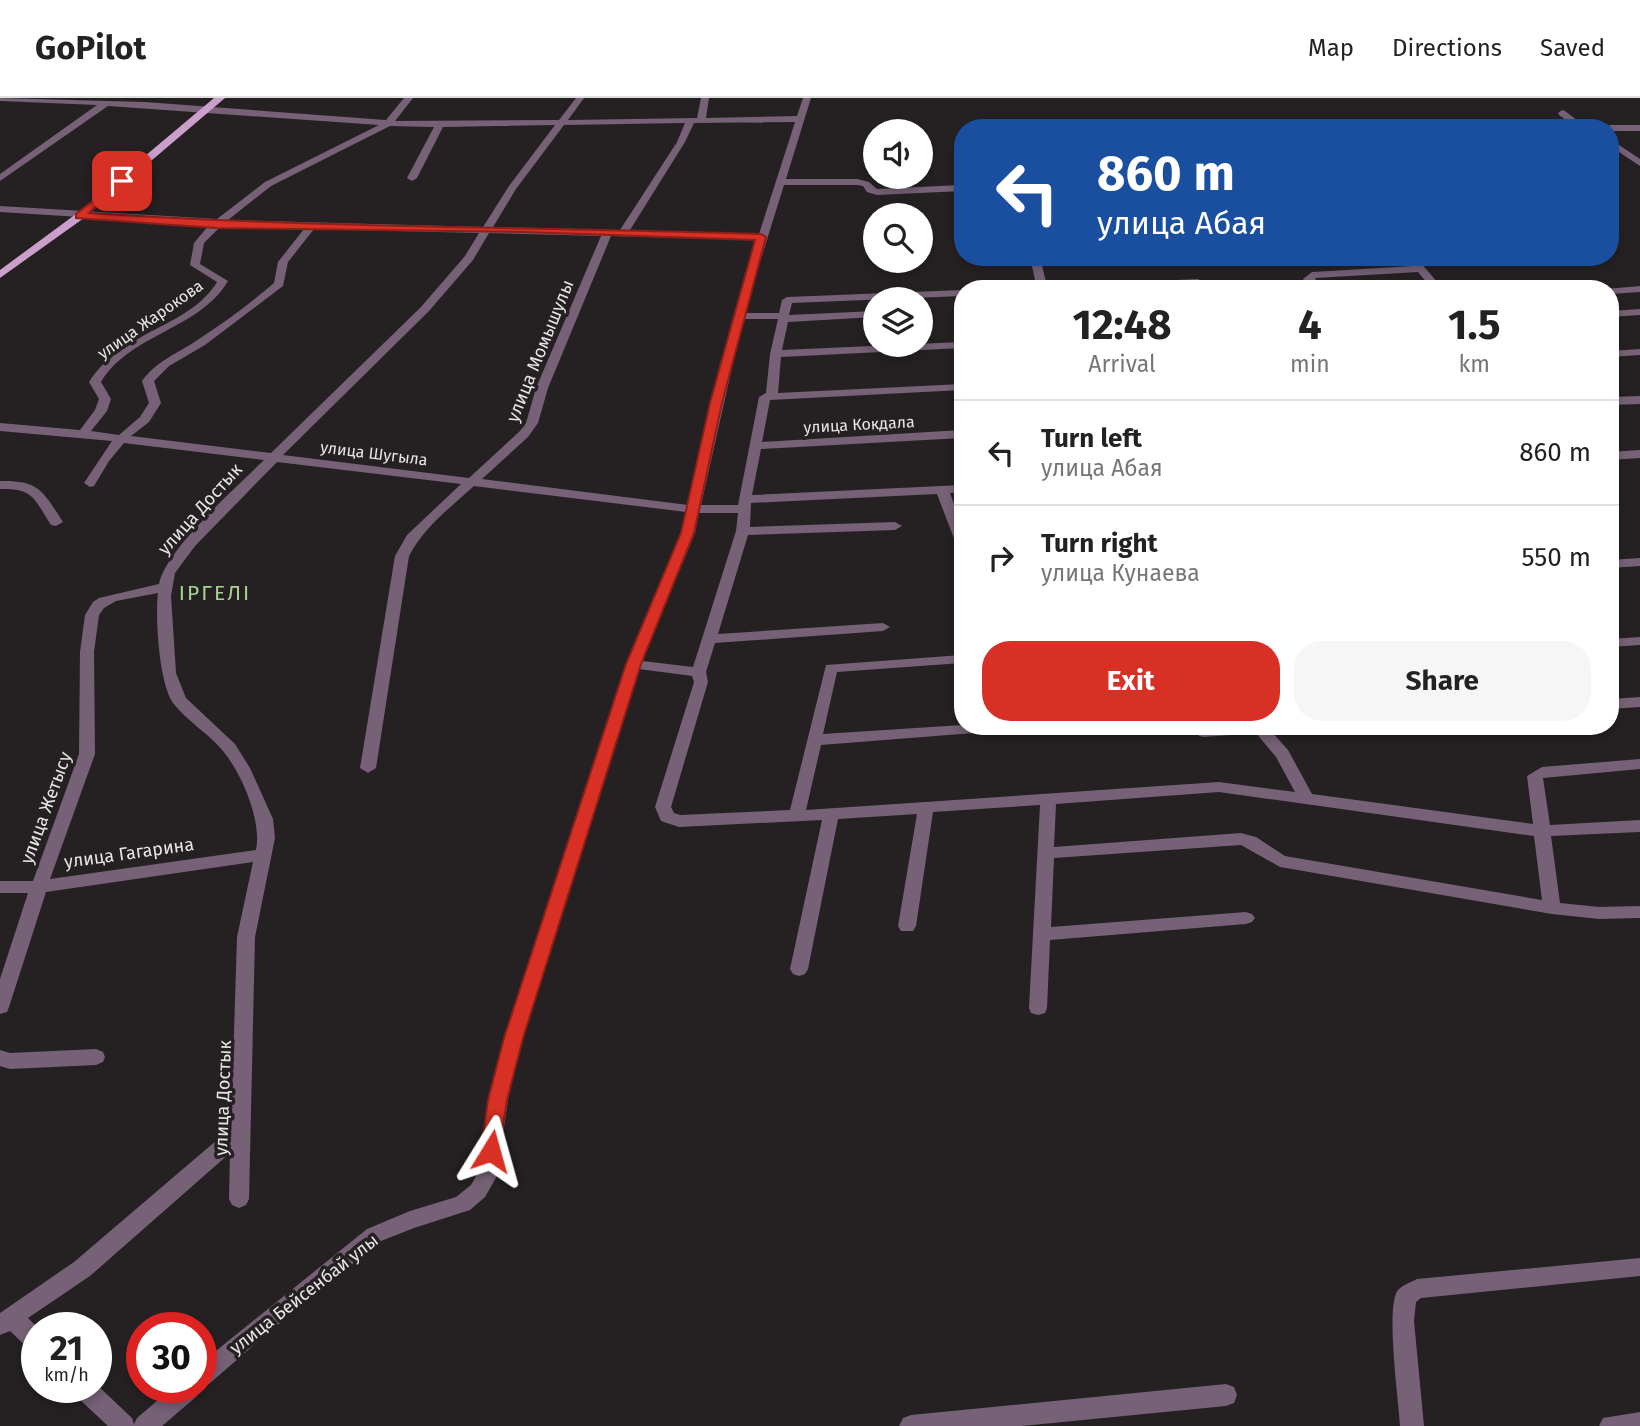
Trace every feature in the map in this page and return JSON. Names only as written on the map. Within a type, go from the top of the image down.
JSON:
[{"type":"main road","points":[[0,275],[80,216],[220,98]]},
{"type":"street","name":"улица Жарокова","points":[[83,434],[101,411],[105,399],[95,383],[97,376],[113,360],[140,341],[206,302],[221,286],[223,281],[195,265],[194,259],[199,243],[216,225],[268,184],[387,124],[410,98]]},
{"type":"street","name":"улица Достык","points":[[239,1199],[246,937],[267,838],[265,819],[242,768],[229,748],[179,700],[169,673],[165,587],[168,573],[176,559],[272,458],[425,309],[469,258],[518,179],[580,98]]},
{"type":"street","points":[[624,232],[696,119],[705,98]]},
{"type":"street","name":"улица Бейсенбай улы","points":[[217,1363],[374,1235],[410,1220],[463,1204],[478,1191],[487,1176],[498,1100],[513,1038],[633,664],[688,533],[738,316],[807,98]]},
{"type":"street","points":[[0,99],[110,101],[387,124],[800,119]]},
{"type":"street","points":[[0,178],[75,122],[110,101]]},
{"type":"street","points":[[1562,113],[1570,119]]},
{"type":"street","points":[[412,178],[440,125]]},
{"type":"street","points":[[1619,128],[1640,128]]},
{"type":"street","points":[[1619,148],[1640,163]]},
{"type":"street","points":[[780,181],[857,182],[866,184],[870,190],[877,192],[954,188]]},
{"type":"street","points":[[0,209],[216,225],[761,237]]},
{"type":"street","points":[[90,483],[101,462],[121,439],[151,413],[155,403],[148,381],[153,373],[198,345],[279,284],[283,262],[311,226]]},
{"type":"street","name":"улица Момышулы","points":[[368,768],[402,556],[412,538],[425,524],[514,446],[531,423],[542,388],[608,232]]},
{"type":"street","points":[[1419,266],[1431,280]]},
{"type":"street","points":[[1309,280],[1312,275],[1422,269]]},
{"type":"street","points":[[1619,290],[1640,289]]},
{"type":"street","points":[[772,396],[776,354],[788,300],[954,293]]},
{"type":"street","points":[[1619,313],[1640,312]]},
{"type":"street","points":[[738,316],[863,314]]},
{"type":"street","points":[[776,354],[954,345]]},
{"type":"street","points":[[1619,353],[1640,352]]},
{"type":"street","points":[[954,387],[765,397],[744,504],[743,531],[699,672],[701,682],[663,807],[667,817],[678,821],[831,814],[1219,787],[1542,831],[1640,826]]},
{"type":"street","points":[[1619,401],[1640,400]]},
{"type":"street","name":"улица Шугыла","points":[[0,426],[693,509],[954,489]]},
{"type":"street","name":"улица Кокдала","points":[[757,446],[954,434]]},
{"type":"street","points":[[1619,455],[1640,454]]},
{"type":"street","points":[[0,485],[25,484],[33,487],[56,522]]},
{"type":"street","points":[[942,490],[954,521]]},
{"type":"street","points":[[743,531],[895,526]]},
{"type":"street","points":[[1619,563],[1640,562]]},
{"type":"street","name":"улица Жетысу","points":[[0,1007],[39,887],[87,754],[89,735],[86,633],[91,616],[97,605],[109,599],[165,587]]},
{"type":"street","points":[[710,639],[883,627]]},
{"type":"street","points":[[1619,642],[1640,641]]},
{"type":"street","points":[[797,815],[831,668],[954,660]]},
{"type":"street","points":[[633,664],[699,672]]},
{"type":"street","points":[[1619,703],[1640,702]]},
{"type":"street","points":[[814,740],[954,731]]},
{"type":"street","points":[[1266,735],[1282,754],[1307,799]]},
{"type":"street","points":[[1552,908],[1535,776],[1542,772],[1640,764]]},
{"type":"street","points":[[1038,1008],[1048,799]]},
{"type":"street","points":[[907,926],[926,808]]},
{"type":"street","points":[[799,970],[831,814]]},
{"type":"street","points":[[1045,853],[1241,839],[1250,841],[1280,861],[1552,908],[1599,913],[1640,912]]},
{"type":"street","name":"улица Гагарина","points":[[0,887],[39,887],[263,855]]},
{"type":"street","points":[[1041,934],[1246,918]]},
{"type":"street","points":[[0,1058],[10,1060],[96,1057]]},
{"type":"street","points":[[21,1331],[6,1321],[82,1269],[239,1133]]},
{"type":"street","points":[[1412,1426],[1403,1321],[1406,1297],[1417,1289],[1640,1267]]},
{"type":"street","points":[[911,1426],[1226,1395]]},
{"type":"street","points":[[100,1403],[124,1426]]},
{"type":"street","points":[[145,1426],[172,1403]]},
{"type":"street","points":[[1611,1426],[1640,1423]]},
{"type":"district","name":"ІРГЕЛІ","points":[[215,593]]},
{"type":"route","points":[[122,181],[80,216],[216,225],[522,229],[761,237],[716,403],[688,533],[633,664],[513,1038],[498,1100],[491,1151]]}]
